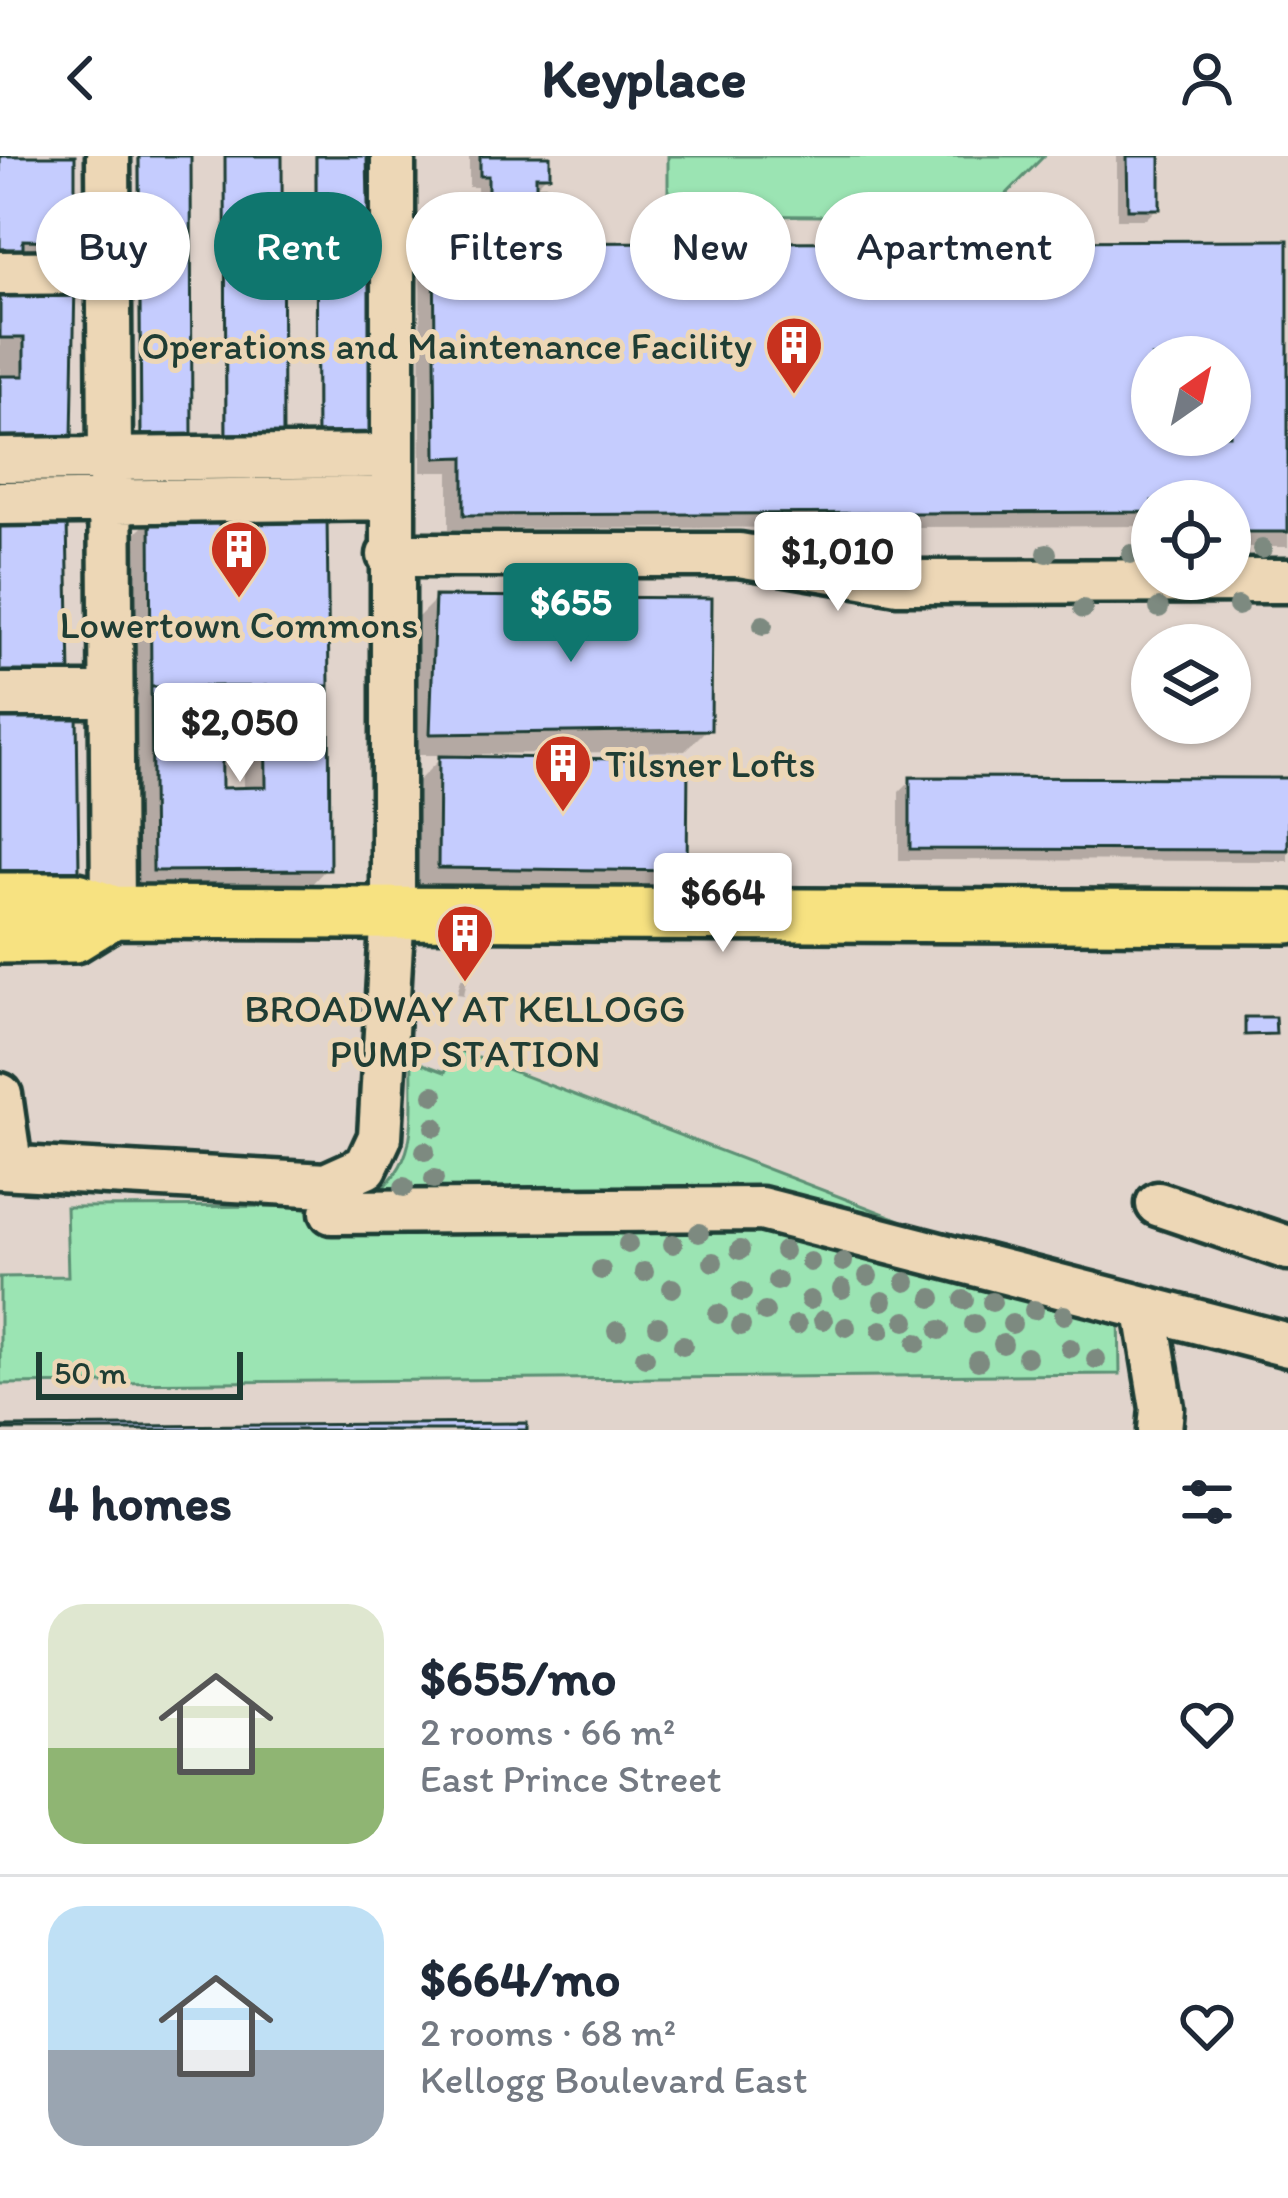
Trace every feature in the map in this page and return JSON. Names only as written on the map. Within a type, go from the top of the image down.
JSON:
[{"type":"main road","points":[[0,899],[77,899],[113,912],[393,909],[1288,917]]},
{"type":"main road","points":[[0,937],[74,936],[113,912]]},
{"type":"street","points":[[108,156],[108,192]]},
{"type":"street","points":[[0,1095],[5,1165],[231,1183],[326,1185],[358,1174],[373,1158],[380,1137],[393,909],[389,555],[393,156]]},
{"type":"street","points":[[0,273],[36,273]]},
{"type":"street","points":[[109,300],[113,912]]},
{"type":"street","points":[[0,460],[393,456]]},
{"type":"street","points":[[0,503],[391,498]]},
{"type":"street","points":[[389,555],[739,555],[898,582],[1288,581]]},
{"type":"street","points":[[0,695],[112,695]]},
{"type":"street","points":[[1158,1204],[1288,1248]]},
{"type":"street","points":[[332,1212],[761,1209],[1288,1345]]},
{"type":"street","points":[[1146,1311],[1162,1408],[1160,1430]]},
{"type":"green space","points":[[668,156],[1044,156],[1009,192],[815,192],[815,216],[791,216],[791,192],[668,192]]},
{"type":"green space","points":[[455,1049],[960,1243],[792,1203],[364,1201],[383,1187],[405,1157],[412,1060],[445,1072]]},
{"type":"green space","points":[[330,1206],[752,1219],[1119,1312],[1120,1374],[0,1384],[0,1277],[68,1276],[66,1207]]},
{"type":"building","points":[[0,156],[75,156],[75,192],[36,192],[36,240],[23,240],[23,250],[0,249]]},
{"type":"building","points":[[139,156],[191,156],[192,443],[141,436],[140,300],[190,300],[190,192],[139,192]]},
{"type":"building","points":[[225,156],[282,156],[282,192],[225,192]]},
{"type":"building","points":[[316,156],[367,156],[368,192],[316,192]]},
{"type":"building","points":[[480,156],[550,156],[550,176],[536,176],[536,187],[550,187],[550,192],[488,192],[488,176],[480,176]]},
{"type":"building","points":[[1127,156],[1160,156],[1160,209],[1128,209]]},
{"type":"building","name":"Operations and Maintenance Facility","points":[[1288,240],[1288,532],[1251,532],[1251,480],[1131,480],[1131,512],[464,515],[464,457],[436,458],[435,300],[606,300],[606,242],[630,242],[630,300],[791,300],[791,242],[815,242],[815,300],[1095,300],[1095,241]]},
{"type":"building","points":[[0,281],[36,281],[36,300],[75,300],[72,437],[0,440],[0,376],[24,376],[24,338],[0,338]]},
{"type":"building","points":[[226,300],[283,300],[283,443],[226,443]]},
{"type":"building","points":[[317,300],[370,300],[373,438],[317,443]]},
{"type":"building","name":"Lowertown Commons","points":[[327,514],[329,686],[151,687],[150,515]]},
{"type":"building","points":[[67,520],[70,677],[0,678],[0,521]]},
{"type":"building","points":[[435,596],[712,598],[711,730],[430,734]]},
{"type":"building","points":[[221,686],[222,788],[266,787],[265,686],[329,686],[330,870],[153,871],[151,687]]},
{"type":"building","points":[[77,712],[79,871],[0,872],[0,713]]},
{"type":"building","name":"Tilsner Lofts","points":[[439,756],[688,760],[687,871],[438,868]]},
{"type":"building","points":[[910,777],[1288,778],[1288,850],[910,849]]},
{"type":"building","points":[[1245,1017],[1275,1017],[1276,1034],[1245,1035]]},
{"type":"building","points":[[527,1423],[527,1430],[0,1430],[0,1427]]},
{"type":"place","name":"Operations and Maintenance Facility","points":[[794,396]]},
{"type":"place","name":"Lowertown Commons","points":[[239,600]]},
{"type":"place","name":"Tilsner Lofts","points":[[563,814]]},
{"type":"place","name":"BROADWAY AT KELLOGG PUMP STATION","points":[[465,984]]}]
